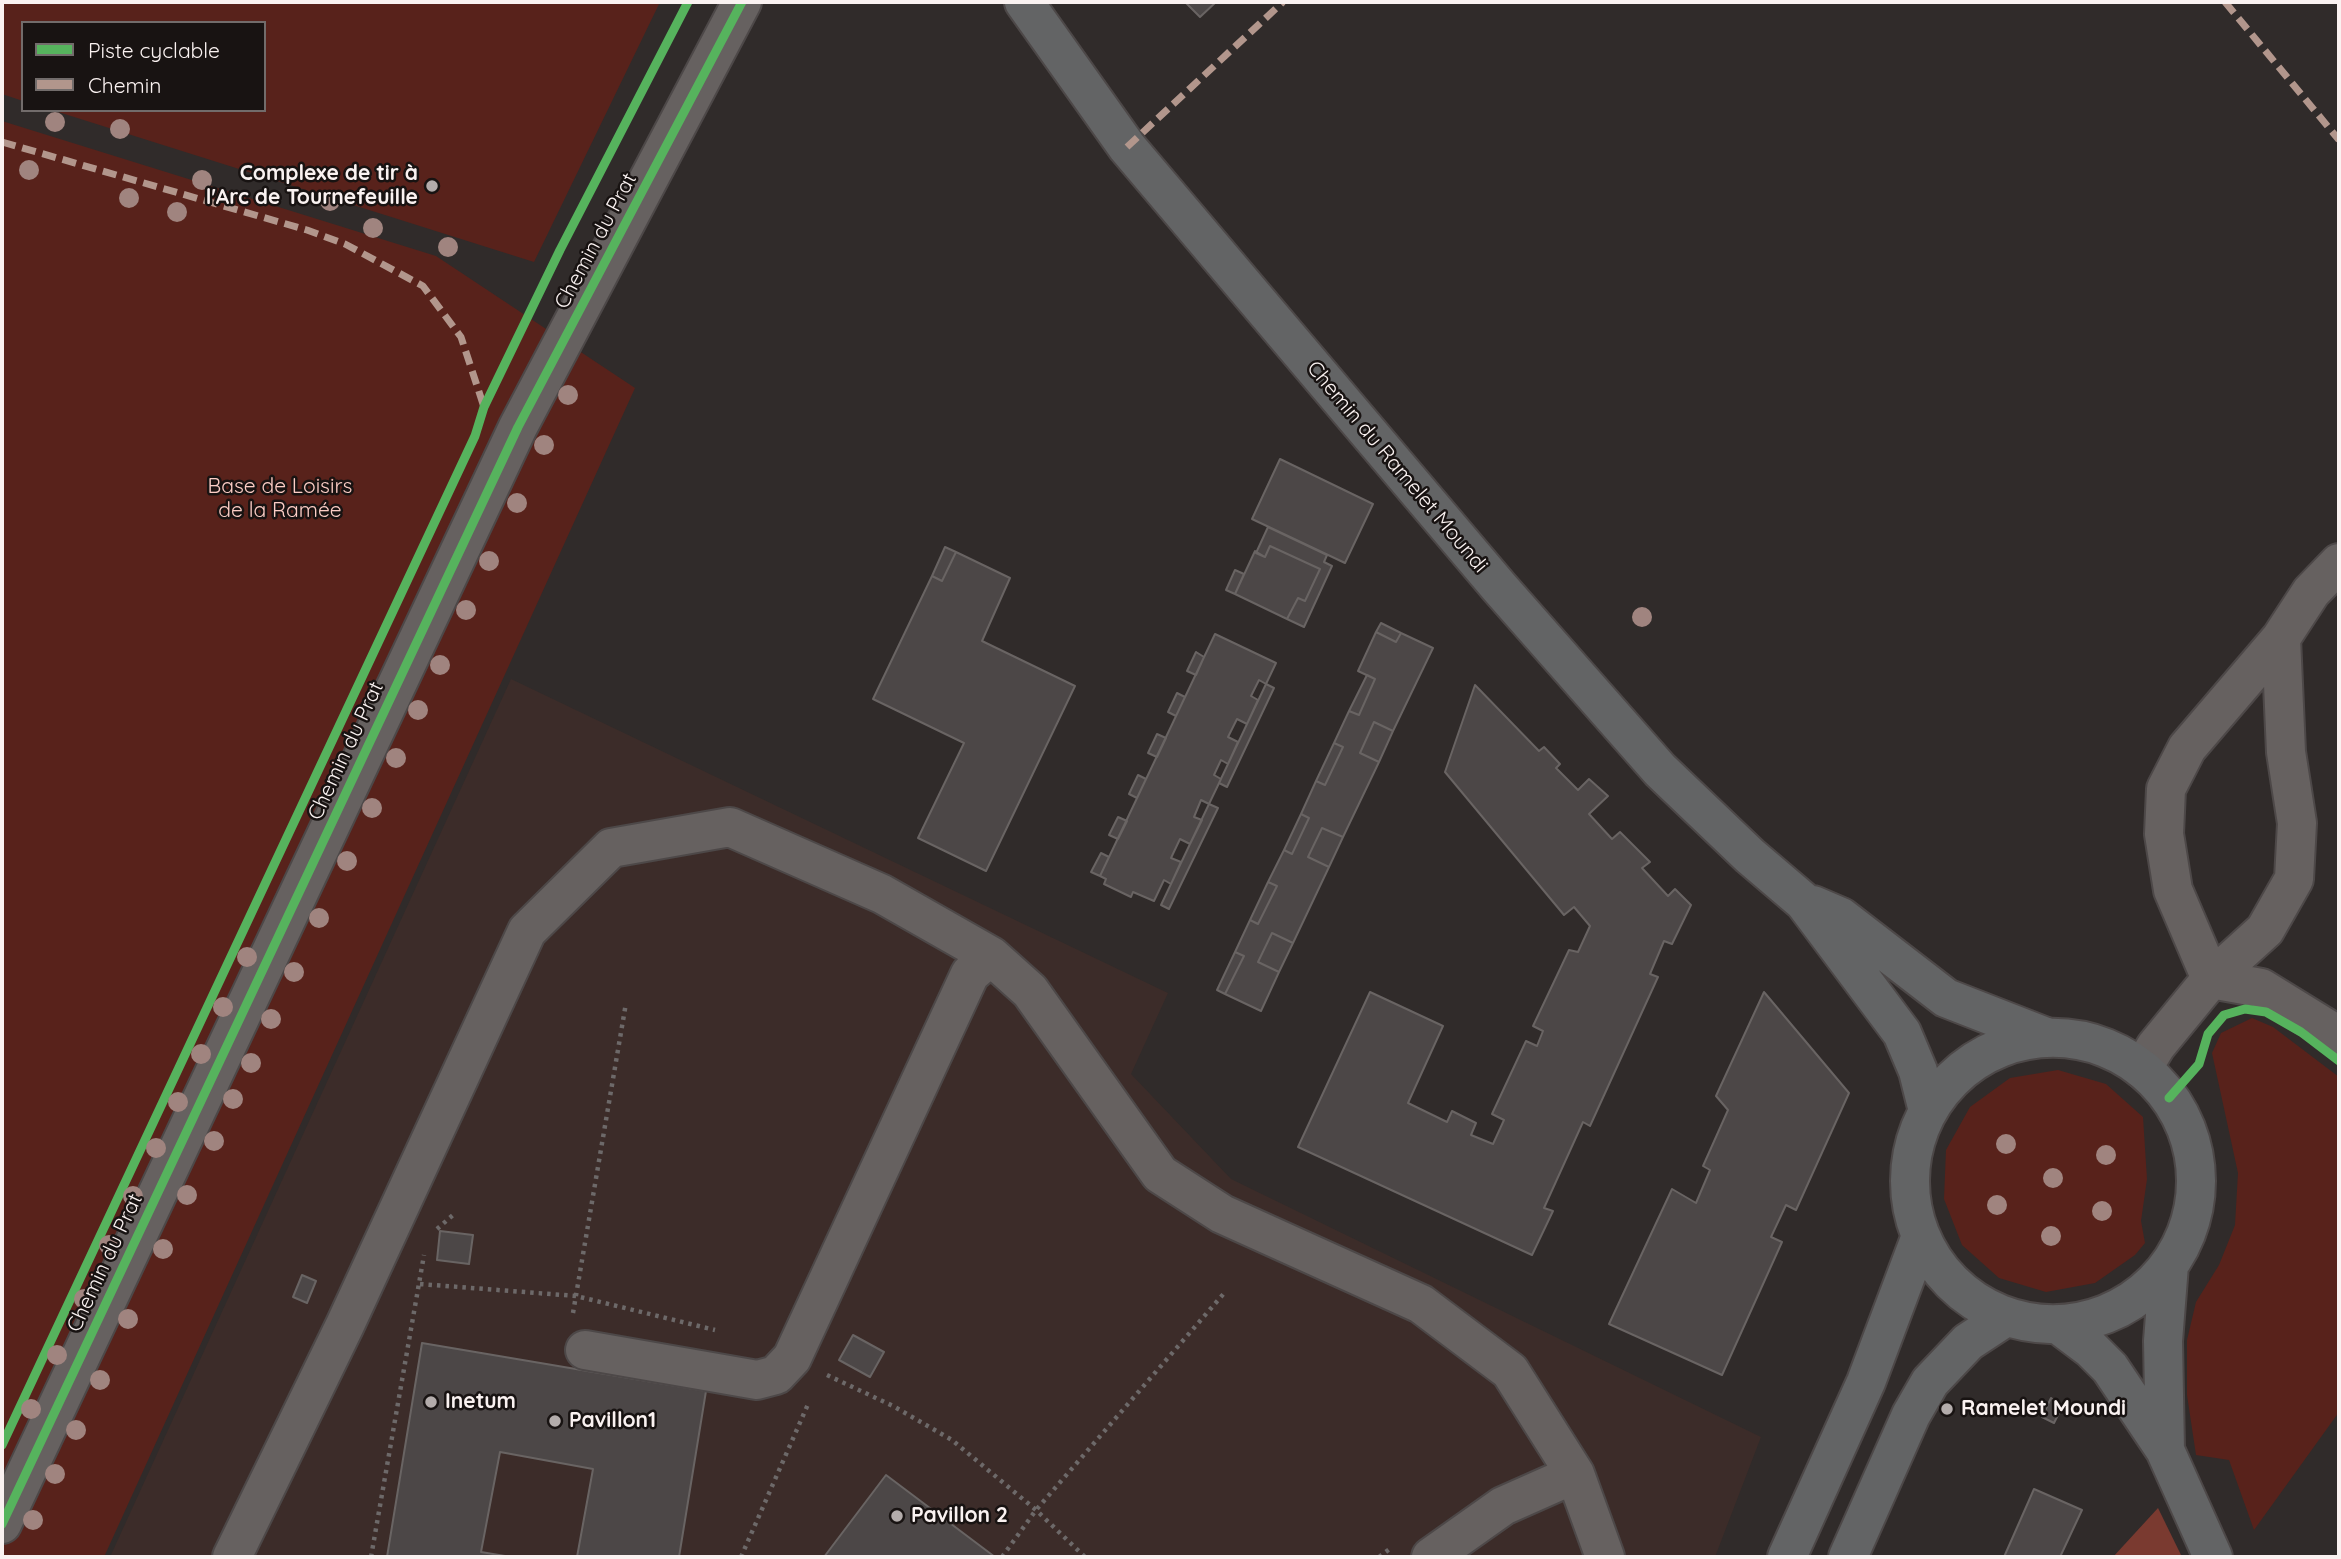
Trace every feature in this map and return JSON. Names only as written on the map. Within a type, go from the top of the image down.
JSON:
[{"type":"main road","name":"Chemin du Ramelet Moundi","points":[[1024,2],[1127,147],[1499,587],[1660,770],[1750,856],[1804,902],[1902,1033],[1918,1071],[1928,1111]]},
{"type":"main road","name":"Chemin du Ramelet Moundi","points":[[1804,902],[1841,917],[1946,998],[2046,1037]]},
{"type":"main road","name":"Chemin du Ramelet Moundi","points":[[2046,1037],[2081,1040],[2113,1051],[2143,1069],[2169,1098],[2195,1158],[2196,1191],[2190,1224],[2169,1265],[2147,1289],[2121,1308],[2091,1320],[2059,1325],[2032,1324],[2006,1317],[1970,1299],[1941,1271],[1921,1236],[1910,1194],[1912,1151],[1928,1111],[1949,1081],[1978,1059],[2010,1044],[2046,1037]]},
{"type":"main road","points":[[1787,1557],[1866,1382],[1921,1236]]},
{"type":"main road","name":"Chemin du Ramelet Moundi","points":[[2165,1450],[2163,1341],[2169,1265]]},
{"type":"main road","points":[[1849,1557],[1911,1415],[1930,1382],[1968,1342],[2006,1317]]},
{"type":"main road","name":"Chemin du Ramelet Moundi","points":[[2059,1325],[2091,1349],[2110,1368],[2165,1450],[2213,1557]]},
{"type":"street","name":"Chemin du Prat","points":[[2,1524],[518,427],[741,2]]},
{"type":"street","points":[[2211,979],[2173,890],[2164,834],[2166,789],[2187,748],[2281,638],[2311,592],[2339,564]]},
{"type":"street","points":[[2143,1069],[2157,1046],[2211,979],[2265,930],[2294,879],[2297,823],[2286,752],[2281,638]]},
{"type":"street","points":[[232,1557],[345,1325],[527,932],[611,848],[730,827],[881,894],[990,956],[1030,990],[1160,1174],[1222,1214],[1421,1304],[1510,1371],[1575,1474],[1605,1557]]},
{"type":"street","points":[[579,1335],[757,1380],[776,1375],[792,1357],[970,974],[990,956]]},
{"type":"street","points":[[2211,979],[2261,988],[2339,1036]]},
{"type":"street","points":[[1431,1557],[1503,1506],[1575,1474]]},
{"type":"path","points":[[579,1335],[626,1003]]},
{"type":"path","points":[[433,1233],[453,1215]]},
{"type":"path","points":[[371,1557],[426,1242]]},
{"type":"path","points":[[1002,1557],[1036,1510],[1226,1290]]},
{"type":"shaded area","points":[[511,679],[1168,993],[1131,1074],[1231,1179],[1761,1437],[1715,1557],[110,1557]]},
{"type":"shaded area","points":[[2158,1508],[2182,1557],[2113,1557]]},
{"type":"green space","name":"Complexe de tir à l'Arc de Tournefeuille","points":[[2,2],[660,2],[534,262],[58,112],[266,112],[266,21],[21,21],[21,100],[2,94]]},
{"type":"green space","name":"Base de Loisirs de la Ramée","points":[[2,121],[436,256],[635,388],[104,1557],[2,1557]]},
{"type":"green space","points":[[2252,1018],[2273,1027],[2339,1077],[2339,1412],[2254,1530],[2229,1460],[2196,1455],[2187,1395],[2187,1340],[2196,1302],[2219,1265],[2235,1225],[2238,1173],[2212,1053],[2221,1033]]},
{"type":"green space","points":[[2058,1070],[2106,1084],[2143,1117],[2147,1179],[2141,1221],[2145,1243],[2135,1255],[2095,1283],[2046,1292],[1999,1278],[1962,1245],[1944,1199],[1946,1150],[1970,1107],[2010,1078]]},
{"type":"building","points":[[1185,2],[1216,2],[1200,17]]},
{"type":"building","points":[[1280,459],[1373,504],[1345,563],[1252,519]]},
{"type":"building","points":[[1268,527],[1327,555],[1324,562],[1332,566],[1304,627],[1287,619],[1298,598],[1305,601],[1320,569],[1270,546],[1265,557],[1256,553]]},
{"type":"building","points":[[1270,546],[1320,569],[1305,601],[1298,598],[1287,619],[1235,594],[1255,551],[1265,557]]},
{"type":"building","points":[[945,547],[956,552],[942,581],[932,576]]},
{"type":"building","points":[[956,552],[1010,578],[982,641],[1075,686],[986,871],[918,838],[964,743],[873,699],[932,576],[942,581]]},
{"type":"building","points":[[1235,570],[1244,574],[1235,594],[1226,590]]},
{"type":"building","points":[[1381,623],[1401,633],[1396,642],[1376,632]]},
{"type":"building","points":[[1376,632],[1396,642],[1401,633],[1433,648],[1393,731],[1374,722],[1360,753],[1379,762],[1343,837],[1322,828],[1308,857],[1329,867],[1293,943],[1272,933],[1258,962],[1279,972],[1261,1011],[1225,994],[1244,956],[1235,952],[1250,920],[1258,924],[1277,886],[1268,882],[1284,850],[1292,854],[1309,818],[1301,814],[1316,781],[1325,785],[1343,747],[1334,743],[1349,711],[1359,715],[1375,679],[1358,671]]},
{"type":"building","points":[[1215,634],[1276,663],[1266,684],[1259,680],[1251,696],[1258,700],[1247,724],[1237,719],[1228,737],[1238,742],[1228,764],[1221,760],[1214,775],[1221,779],[1209,804],[1201,800],[1194,817],[1202,820],[1190,844],[1180,839],[1171,858],[1181,862],[1171,884],[1164,880],[1154,901],[1133,892],[1131,897],[1104,884],[1106,879],[1100,876]]},
{"type":"building","points":[[1196,652],[1204,657],[1196,675],[1187,671]]},
{"type":"building","points":[[1367,675],[1375,679],[1359,715],[1349,711]]},
{"type":"building","points":[[1266,684],[1274,688],[1227,787],[1219,783]]},
{"type":"building","points":[[1475,685],[1539,751],[1544,747],[1560,764],[1556,768],[1578,790],[1589,779],[1608,796],[1589,814],[1612,839],[1620,832],[1650,862],[1642,868],[1668,896],[1675,889],[1691,905],[1672,944],[1664,941],[1650,974],[1658,977],[1590,1126],[1583,1122],[1544,1208],[1553,1211],[1532,1255],[1298,1147],[1370,992],[1443,1026],[1408,1103],[1447,1122],[1452,1111],[1476,1123],[1471,1135],[1493,1144],[1504,1120],[1492,1114],[1526,1041],[1537,1046],[1543,1031],[1533,1026],[1569,950],[1578,952],[1590,926],[1574,907],[1564,915],[1445,772]]},
{"type":"building","points":[[1177,693],[1185,697],[1176,716],[1168,712]]},
{"type":"building","points":[[1374,722],[1393,731],[1379,762],[1360,753]]},
{"type":"building","points":[[1157,734],[1166,738],[1157,757],[1148,753]]},
{"type":"building","points":[[1334,743],[1343,747],[1325,785],[1316,781]]},
{"type":"building","points":[[1138,775],[1146,779],[1137,798],[1129,794]]},
{"type":"building","points":[[1209,804],[1218,808],[1169,909],[1161,905]]},
{"type":"building","points":[[1301,814],[1309,818],[1292,854],[1284,850]]},
{"type":"building","points":[[1118,817],[1127,821],[1118,839],[1109,835]]},
{"type":"building","points":[[1322,828],[1343,837],[1329,867],[1308,857]]},
{"type":"building","points":[[1101,853],[1109,857],[1100,876],[1091,872]]},
{"type":"building","points":[[1268,882],[1277,886],[1258,924],[1250,920]]},
{"type":"building","points":[[1272,933],[1293,943],[1279,972],[1258,962]]},
{"type":"building","points":[[1235,952],[1244,956],[1225,994],[1217,990]]},
{"type":"building","points":[[1764,992],[1849,1093],[1796,1210],[1786,1205],[1771,1237],[1782,1242],[1722,1375],[1609,1324],[1672,1189],[1696,1203],[1710,1170],[1703,1166],[1728,1110],[1716,1096]]},
{"type":"building","points":[[440,1231],[473,1235],[469,1264],[437,1260]]},
{"type":"building","points":[[302,1275],[316,1281],[307,1303],[293,1297]]},
{"type":"building","points":[[853,1335],[884,1352],[870,1377],[839,1360]]},
{"type":"building","name":"Pavillon1","points":[[422,1343],[706,1391],[679,1557],[577,1557],[593,1469],[500,1452],[481,1552],[511,1557],[387,1557]]},
{"type":"building","points":[[2051,1398],[2063,1405],[2054,1423],[2042,1417]]},
{"type":"building","name":"Pavillon 2","points":[[886,1475],[995,1557],[824,1557]]},
{"type":"building","points":[[2034,1489],[2082,1510],[2060,1557],[2004,1557]]},
{"type":"marked path","points":[[1127,147],[1283,2]]},
{"type":"marked path","points":[[2225,2],[2339,140]]},
{"type":"marked path","points":[[2,142],[307,230],[345,244],[423,286],[461,337],[484,407]]},
{"type":"cycle path","points":[[2,1445],[475,436],[484,407],[560,250],[688,2]]},
{"type":"cycle path","points":[[2,1524],[518,427],[742,2]]},
{"type":"cycle path","points":[[2169,1098],[2199,1064],[2208,1034],[2224,1015],[2245,1009],[2266,1012],[2301,1032],[2339,1061]]},
{"type":"place","name":"Complexe de tir à l'Arc de Tournefeuille","points":[[432,186]]},
{"type":"place","name":"Inetum","points":[[431,1402]]},
{"type":"place","name":"Ramelet Moundi","points":[[1947,1409]]},
{"type":"place","name":"Pavillon1","points":[[555,1421]]},
{"type":"place","name":"Pavillon 2","points":[[897,1516]]}]
